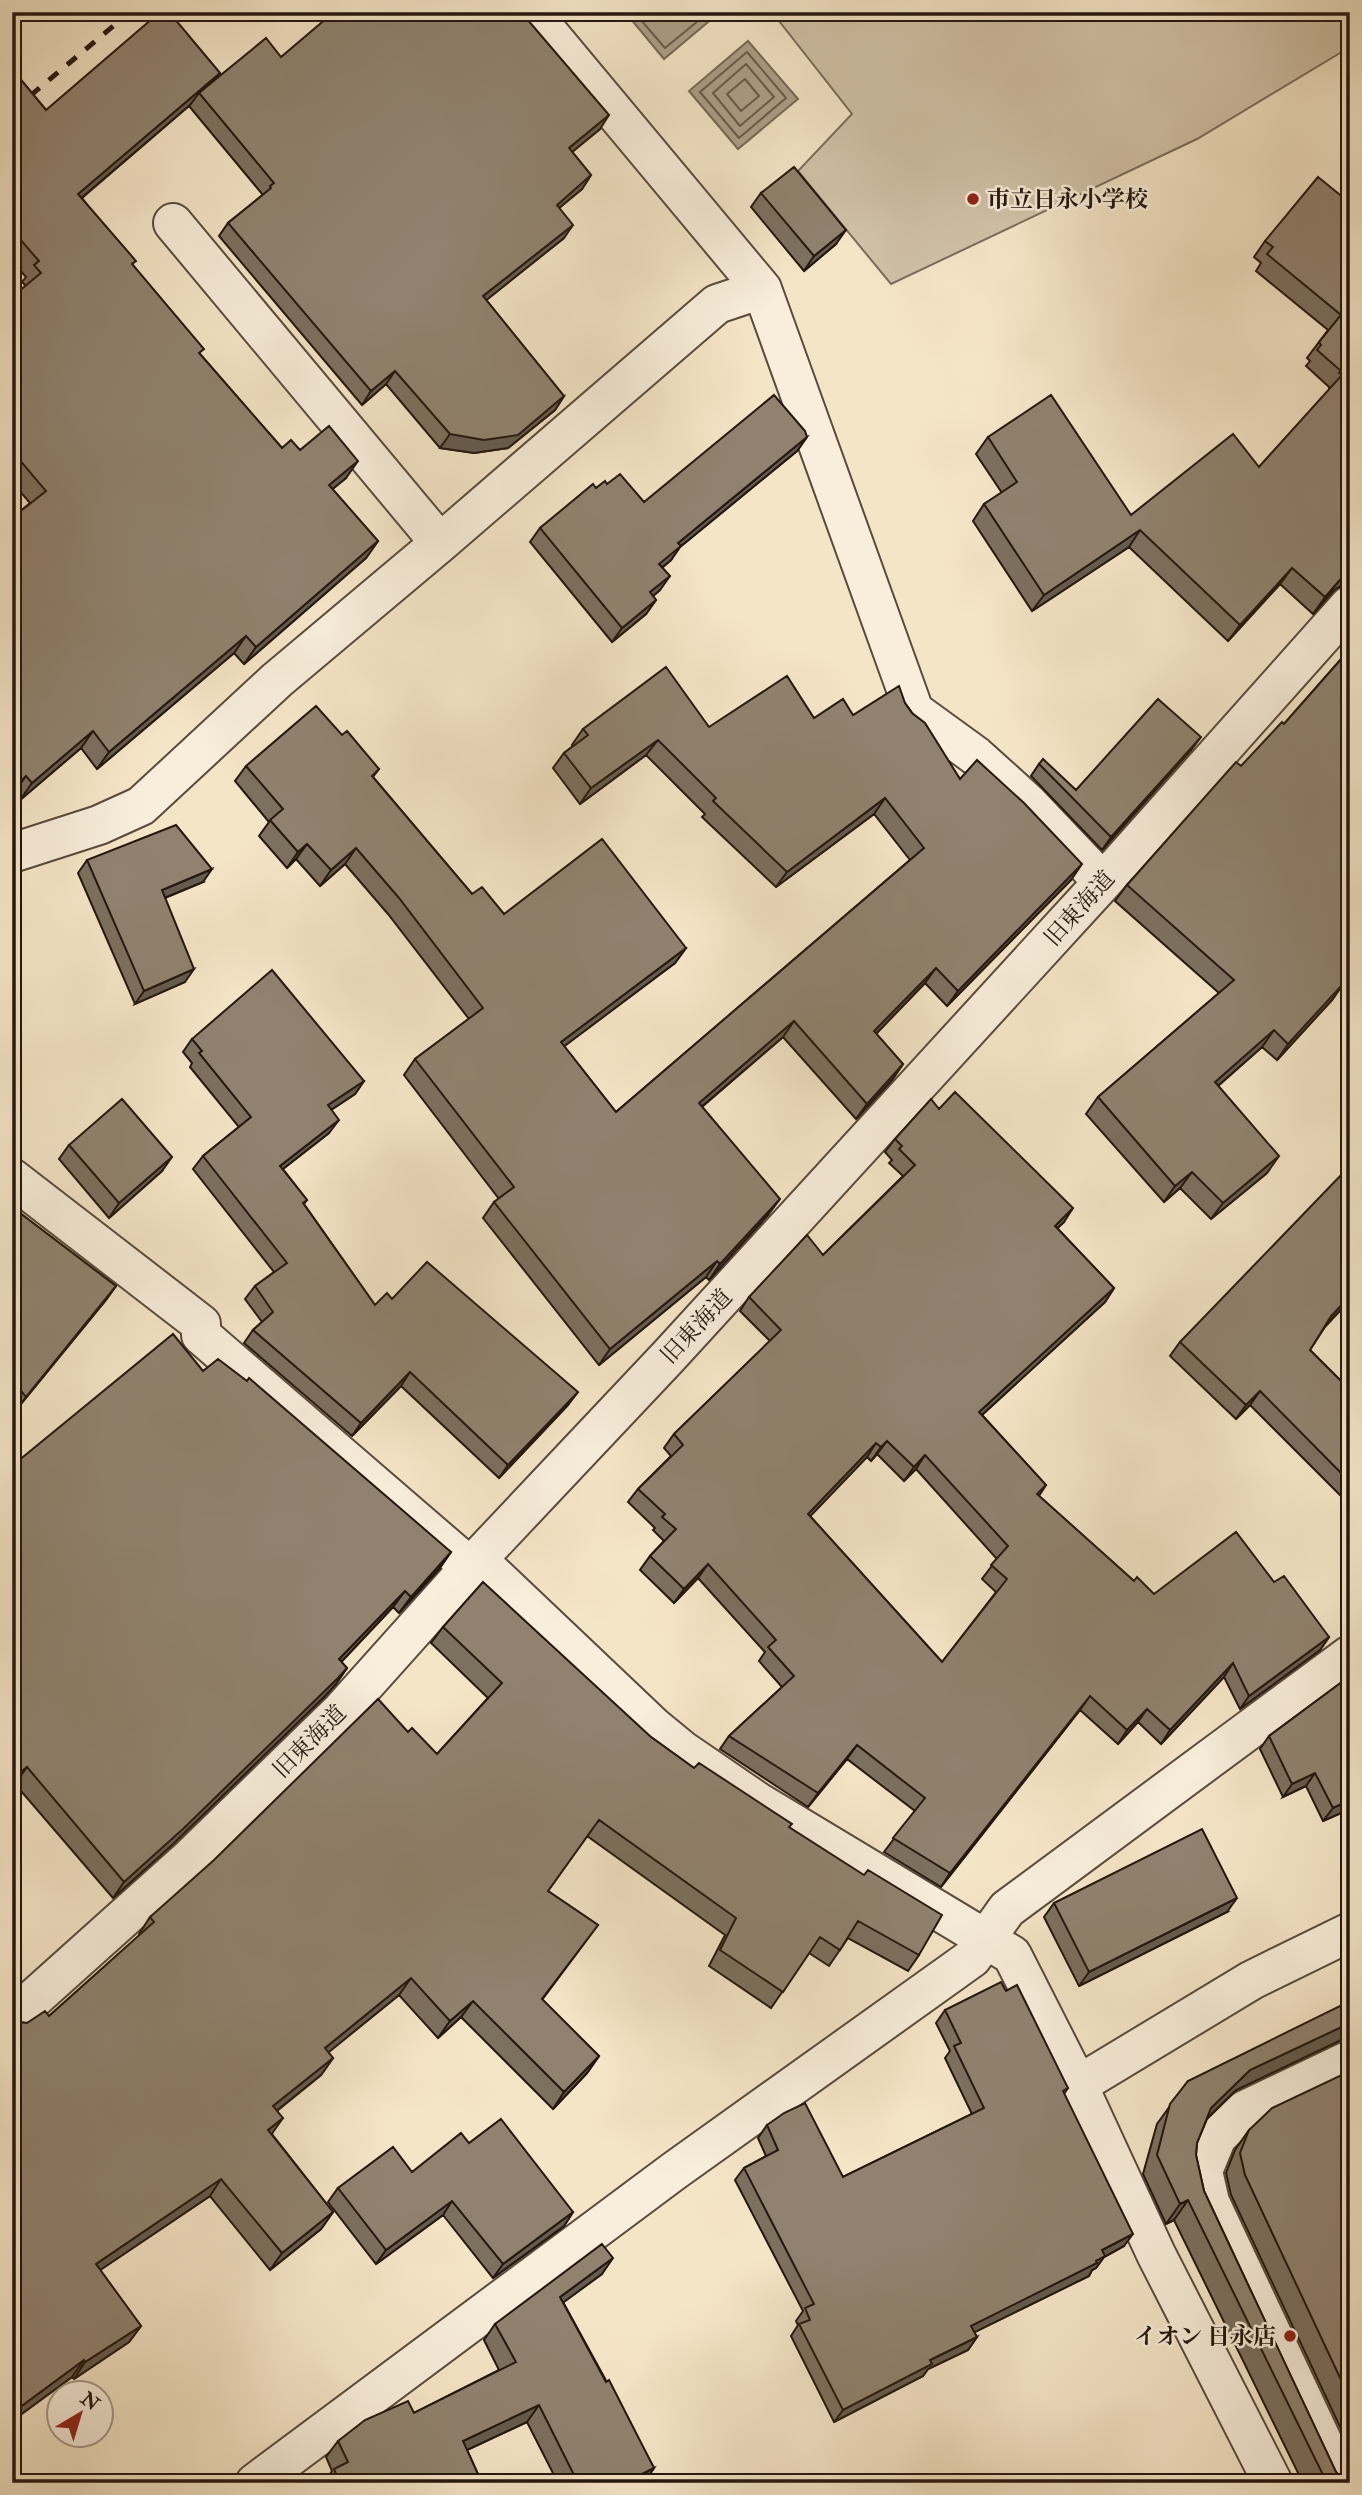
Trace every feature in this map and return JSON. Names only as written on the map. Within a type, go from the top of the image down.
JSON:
[{"type":"street","points":[[531,12],[762,289],[914,711],[976,756],[1027,803],[1103,882]]},
{"type":"street","points":[[173,223],[440,543]]},
{"type":"street","points":[[12,853],[99,825],[141,806],[277,680],[717,304],[762,289]]},
{"type":"street","name":"旧東海道","points":[[12,2018],[187,1861],[342,1710],[1103,882],[1350,605]]},
{"type":"street","points":[[12,1178],[201,1324],[201,1335],[474,1564],[682,1750],[758,1801],[1012,1955],[1078,2085],[1265,2480]]},
{"type":"street","points":[[255,2483],[674,2171],[972,1958],[1007,1909],[1350,1655]]},
{"type":"street","points":[[1078,2085],[1252,1980],[1350,1932]]},
{"type":"street","points":[[1342,2483],[1210,2202],[1203,2171],[1217,2137],[1245,2110],[1350,2060]]},
{"type":"shaded area","points":[[772,12],[1350,12],[1350,47],[1197,139],[891,284],[798,171],[852,114]]},
{"type":"water","points":[[625,12],[720,12],[664,59]]},
{"type":"water","points":[[748,41],[798,99],[738,149],[689,91]]},
{"type":"building","points":[[160,12],[169,12],[220,73],[78,194],[136,261],[132,264],[204,349],[199,353],[282,448],[291,440],[300,450],[329,426],[358,461],[329,485],[378,541],[256,647],[246,636],[109,752],[93,731],[32,783],[26,776],[20,782],[17,778],[12,782],[12,518],[46,491],[12,451],[12,297],[41,273],[34,265],[39,261],[12,230],[12,69],[46,110]]},
{"type":"building","points":[[334,12],[521,12],[609,115],[569,148],[591,175],[557,205],[573,225],[483,296],[564,396],[518,435],[484,440],[450,434],[395,371],[371,391],[228,223],[274,183],[199,93],[266,38],[281,57]]},
{"type":"building","points":[[794,167],[846,230],[814,256],[761,193]]},
{"type":"building","points":[[1318,177],[1350,203],[1350,571],[1325,597],[1292,568],[1240,625],[1140,530],[1044,595],[984,504],[1017,482],[988,437],[1051,395],[1131,515],[1233,434],[1259,467],[1342,375],[1339,373],[1341,371],[1317,350],[1321,345],[1319,342],[1341,315],[1267,254],[1273,247],[1265,241]]},
{"type":"building","points":[[774,395],[805,431],[807,437],[678,543],[681,546],[659,564],[670,576],[650,592],[656,600],[622,628],[540,528],[593,484],[596,488],[605,481],[607,484],[620,474],[644,502]]},
{"type":"building","points":[[1350,649],[1350,974],[1288,1044],[1274,1030],[1215,1082],[1279,1156],[1223,1203],[1192,1172],[1175,1186],[1098,1097],[1234,980],[1127,885],[1236,762],[1241,766],[1282,722],[1284,724]]},
{"type":"building","points":[[666,667],[709,727],[787,676],[814,718],[843,699],[853,715],[899,686],[905,703],[912,713],[925,723],[960,779],[977,760],[1024,803],[1082,864],[958,991],[936,968],[874,1031],[903,1064],[867,1104],[794,1021],[699,1103],[780,1199],[720,1264],[717,1261],[610,1349],[494,1202],[514,1187],[415,1059],[483,1008],[399,898],[356,848],[331,870],[307,844],[298,852],[270,820],[283,809],[246,766],[316,706],[342,735],[347,731],[379,769],[372,776],[472,894],[482,887],[504,914],[602,839],[686,948],[561,1042],[616,1112],[924,848],[885,798],[787,872],[713,801],[716,798],[658,740],[591,788],[564,753],[588,735],[583,729]]},
{"type":"building","points":[[1158,699],[1201,737],[1111,837],[1039,764],[1043,759],[1076,790]]},
{"type":"building","points":[[176,825],[212,869],[162,890],[194,969],[144,991],[87,860]]},
{"type":"building","points":[[272,970],[364,1081],[328,1105],[339,1120],[280,1166],[307,1200],[303,1203],[375,1305],[387,1293],[392,1299],[427,1262],[578,1392],[508,1465],[410,1372],[361,1423],[253,1330],[273,1312],[255,1286],[287,1263],[203,1156],[251,1117],[199,1053],[202,1051],[192,1039]]},
{"type":"building","points":[[955,1092],[1073,1208],[1055,1226],[1114,1288],[979,1412],[1046,1485],[1037,1494],[1134,1581],[1137,1577],[1154,1594],[1236,1532],[1274,1582],[1284,1576],[1329,1637],[1249,1696],[1233,1663],[1170,1730],[1147,1709],[1127,1730],[1090,1696],[950,1873],[893,1838],[925,1798],[857,1745],[818,1793],[729,1736],[794,1676],[768,1647],[776,1640],[708,1564],[684,1589],[650,1556],[676,1529],[662,1517],[665,1514],[638,1489],[683,1445],[674,1434],[781,1330],[749,1297],[807,1235],[823,1255],[915,1165],[899,1149],[902,1146],[895,1139],[931,1099],[939,1109]],"holes":[[[887,1441],[914,1467],[925,1455],[1008,1546],[991,1565],[1007,1579],[942,1662],[808,1514],[876,1443],[881,1447]]]},
{"type":"building","points":[[122,1099],[172,1157],[119,1203],[69,1145]]},
{"type":"building","points":[[1343,1173],[1350,1181],[1350,1296],[1331,1316],[1310,1350],[1350,1390],[1350,1482],[1260,1391],[1246,1405],[1180,1342]]},
{"type":"building","points":[[12,1207],[116,1286],[26,1397],[12,1380]]},
{"type":"building","points":[[173,1334],[203,1371],[218,1359],[247,1381],[249,1378],[451,1552],[411,1597],[405,1591],[339,1659],[347,1668],[338,1678],[184,1828],[124,1882],[27,1767],[12,1779],[12,1466]]},
{"type":"building","points":[[483,1582],[651,1737],[694,1768],[699,1763],[792,1824],[789,1827],[864,1875],[868,1870],[942,1915],[919,1955],[858,1921],[840,1950],[820,1937],[783,1992],[720,1950],[736,1918],[599,1820],[548,1891],[598,1925],[542,1999],[599,2056],[564,2092],[473,2001],[450,2021],[411,1978],[325,2048],[333,2058],[273,2106],[283,2118],[268,2130],[333,2212],[282,2253],[221,2179],[96,2264],[141,2326],[85,2362],[84,2360],[57,2380],[46,2380],[46,2388],[12,2413],[12,2019],[27,2023],[45,2011],[49,2016],[154,1922],[150,1917],[214,1860],[378,1699],[408,1732],[412,1728],[437,1754],[502,1683],[443,1627]]},
{"type":"building","points":[[1350,1676],[1350,1800],[1333,1808],[1315,1773],[1292,1784],[1269,1736]]},
{"type":"building","points":[[1202,1829],[1237,1898],[1089,1972],[1054,1903]]},
{"type":"building","points":[[1001,1982],[1006,1991],[1017,1985],[1068,2088],[1063,2091],[1133,2234],[1102,2250],[1105,2256],[1096,2261],[1097,2263],[971,2326],[977,2337],[930,2360],[932,2364],[843,2410],[799,2324],[810,2320],[805,2308],[814,2304],[744,2168],[778,2150],[767,2125],[805,2103],[843,2177],[984,2108],[954,2046],[961,2043],[945,2010]]},
{"type":"building","points":[[1350,2001],[1350,2023],[1250,2070],[1211,2108],[1197,2143],[1196,2155],[1204,2191],[1336,2472],[1348,2483],[1327,2483],[1188,2200],[1180,2204],[1157,2155],[1170,2104],[1188,2081]]},
{"type":"building","points":[[1350,2071],[1350,2399],[1245,2175],[1240,2153],[1249,2130],[1272,2108]]},
{"type":"building","points":[[501,2119],[573,2212],[503,2264],[452,2201],[386,2250],[338,2188],[393,2147],[412,2172],[461,2133],[469,2143]]},
{"type":"building","points":[[602,2244],[613,2258],[560,2297],[606,2382],[609,2380],[654,2468],[638,2476],[641,2483],[578,2483],[539,2405],[463,2441],[482,2483],[340,2483],[334,2469],[348,2462],[338,2441],[365,2420],[408,2401],[414,2413],[516,2362],[495,2324]]},
{"type":"railway","points":[[12,111],[130,12]]},
{"type":"place","name":"市立日永小学校","points":[[973,199]]},
{"type":"place","name":"イオン 日永店","points":[[1290,2336]]}]
